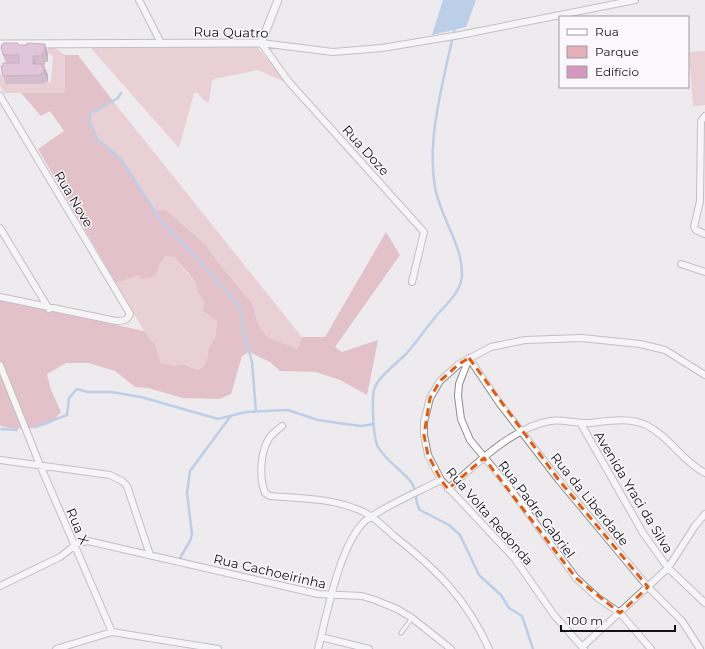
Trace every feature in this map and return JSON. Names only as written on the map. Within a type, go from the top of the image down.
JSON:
[{"type":"street","points":[[139,0],[161,43]]},
{"type":"street","points":[[261,43],[278,0]]},
{"type":"street","name":"Rua Quatro","points":[[0,44],[261,43],[333,52],[382,48],[435,40],[635,0]]},
{"type":"street","name":"Rua Doze","points":[[261,43],[289,82],[424,232],[412,282]]},
{"type":"street","name":"Rua Nove","points":[[0,96],[130,314],[128,318],[123,321],[116,321],[49,309]]},
{"type":"street","points":[[703,233],[696,230],[694,227],[702,201],[701,121],[705,116]]},
{"type":"street","points":[[0,228],[49,309]]},
{"type":"street","points":[[681,264],[705,272]]},
{"type":"street","points":[[0,297],[49,309]]},
{"type":"street","name":"Rua Volta Redonda","points":[[583,648],[554,615],[515,560],[440,480],[431,463],[426,446],[424,422],[430,398],[440,381],[454,368],[469,358],[491,347],[519,340],[582,338],[654,347],[676,355],[705,375]]},
{"type":"street","name":"Rua da Liberdade","points":[[469,358],[500,404],[522,432],[648,587],[682,621],[700,649]]},
{"type":"street","name":"Rua Padre Gabriel","points":[[469,358],[459,384],[458,407],[460,418],[468,435],[484,458],[509,487],[576,578],[598,598],[620,613],[651,649]]},
{"type":"street","name":"Rua X","points":[[0,365],[40,465],[112,632]]},
{"type":"street","points":[[448,489],[484,458],[522,432],[552,420],[581,424],[625,420],[640,422],[661,435],[688,461],[705,473]]},
{"type":"street","name":"Avenida Yraci da Silva","points":[[581,424],[643,533],[668,568],[705,603]]},
{"type":"street","points":[[282,426],[270,437],[265,446],[262,466],[265,493],[270,496],[327,500],[355,508],[371,517],[419,555],[441,576],[474,619],[489,649]]},
{"type":"street","points":[[0,460],[110,475],[122,481],[127,486],[150,555]]},
{"type":"street","points":[[318,649],[330,595],[354,535],[371,517],[440,480]]},
{"type":"street","points":[[583,648],[668,568],[695,526],[705,514]]},
{"type":"street","name":"Rua Cachoeirinha","points":[[74,546],[88,541],[330,595],[362,596],[397,609],[412,618],[450,649]]},
{"type":"street","points":[[0,586],[60,557],[74,546]]},
{"type":"street","points":[[56,649],[112,632],[218,649]]},
{"type":"street","points":[[321,637],[369,649]]},
{"type":"lane","points":[[401,633],[412,618]]},
{"type":"highlighted area","points":[[469,358],[558,479],[648,587],[620,613],[576,578],[484,458],[448,489],[441,480],[428,455],[424,435],[430,398],[440,381],[459,364]]},
{"type":"green space","points":[[89,46],[257,47],[287,83],[258,70],[214,79],[212,81],[209,102],[207,103],[197,93],[194,93],[179,148]]},
{"type":"green space","points":[[48,48],[55,48],[65,55],[65,93],[4,93],[0,86],[0,73],[7,84],[44,84],[44,82],[51,82],[53,56],[48,53]]},
{"type":"green space","points":[[705,51],[705,105],[693,106],[689,52]]},
{"type":"green space","points":[[113,101],[302,337],[297,349],[267,337],[258,324],[252,303],[220,265],[206,245],[166,210],[153,209],[125,164],[97,139],[90,122],[90,114]]},
{"type":"green space","points":[[165,256],[174,257],[196,284],[198,292],[205,303],[202,310],[217,321],[215,338],[208,349],[208,357],[204,366],[198,370],[182,364],[175,366],[161,363],[155,345],[144,331],[116,283],[158,267]]},
{"type":"shaded area","points":[[65,55],[78,55],[113,101],[90,114],[90,122],[97,139],[125,164],[153,209],[166,210],[206,245],[220,265],[252,303],[258,324],[267,337],[297,349],[302,337],[325,337],[386,232],[400,255],[335,347],[342,352],[378,340],[367,395],[340,380],[316,372],[280,371],[270,362],[249,352],[242,356],[231,394],[219,399],[183,398],[148,388],[135,387],[115,371],[89,363],[66,363],[47,374],[51,390],[61,412],[53,421],[40,427],[17,429],[0,425],[0,300],[144,331],[155,345],[161,363],[175,366],[182,364],[198,370],[204,366],[208,357],[208,349],[215,338],[217,321],[202,310],[205,303],[198,292],[196,284],[174,257],[165,256],[158,267],[158,271],[152,277],[142,279],[139,275],[116,283],[38,149],[64,131],[50,111],[41,116],[21,93],[65,93]]},
{"type":"water","points":[[443,0],[476,0],[466,27],[432,35]]},
{"type":"building","points":[[3,43],[18,43],[18,45],[27,45],[27,43],[45,44],[45,53],[42,53],[42,56],[33,56],[33,64],[42,64],[42,66],[44,66],[44,73],[41,73],[41,75],[3,76],[1,66],[3,66],[3,63],[19,63],[19,55],[3,55],[1,45],[3,45]]},
{"type":"waterway","points":[[455,26],[438,106],[433,148],[433,168],[435,187],[441,209],[459,253],[462,276],[461,282],[453,297],[406,354],[384,374],[377,383],[373,399],[375,435],[376,442],[381,452],[413,485],[420,510],[449,525],[460,535],[479,575],[501,595],[509,608],[522,616],[533,649]]},
{"type":"waterway","points":[[121,93],[118,98],[90,114],[90,122],[97,139],[121,159],[161,221],[205,267],[239,306],[244,333],[252,362],[256,412]]},
{"type":"waterway","points":[[35,427],[67,415],[69,398],[77,389],[88,392],[111,392],[141,397],[218,419],[246,412],[288,410],[318,420],[361,426],[374,424]]},
{"type":"waterway","points":[[180,558],[190,541],[192,534],[187,493],[190,471],[230,417]]},
{"type":"waterway","points":[[0,429],[17,430]]}]
